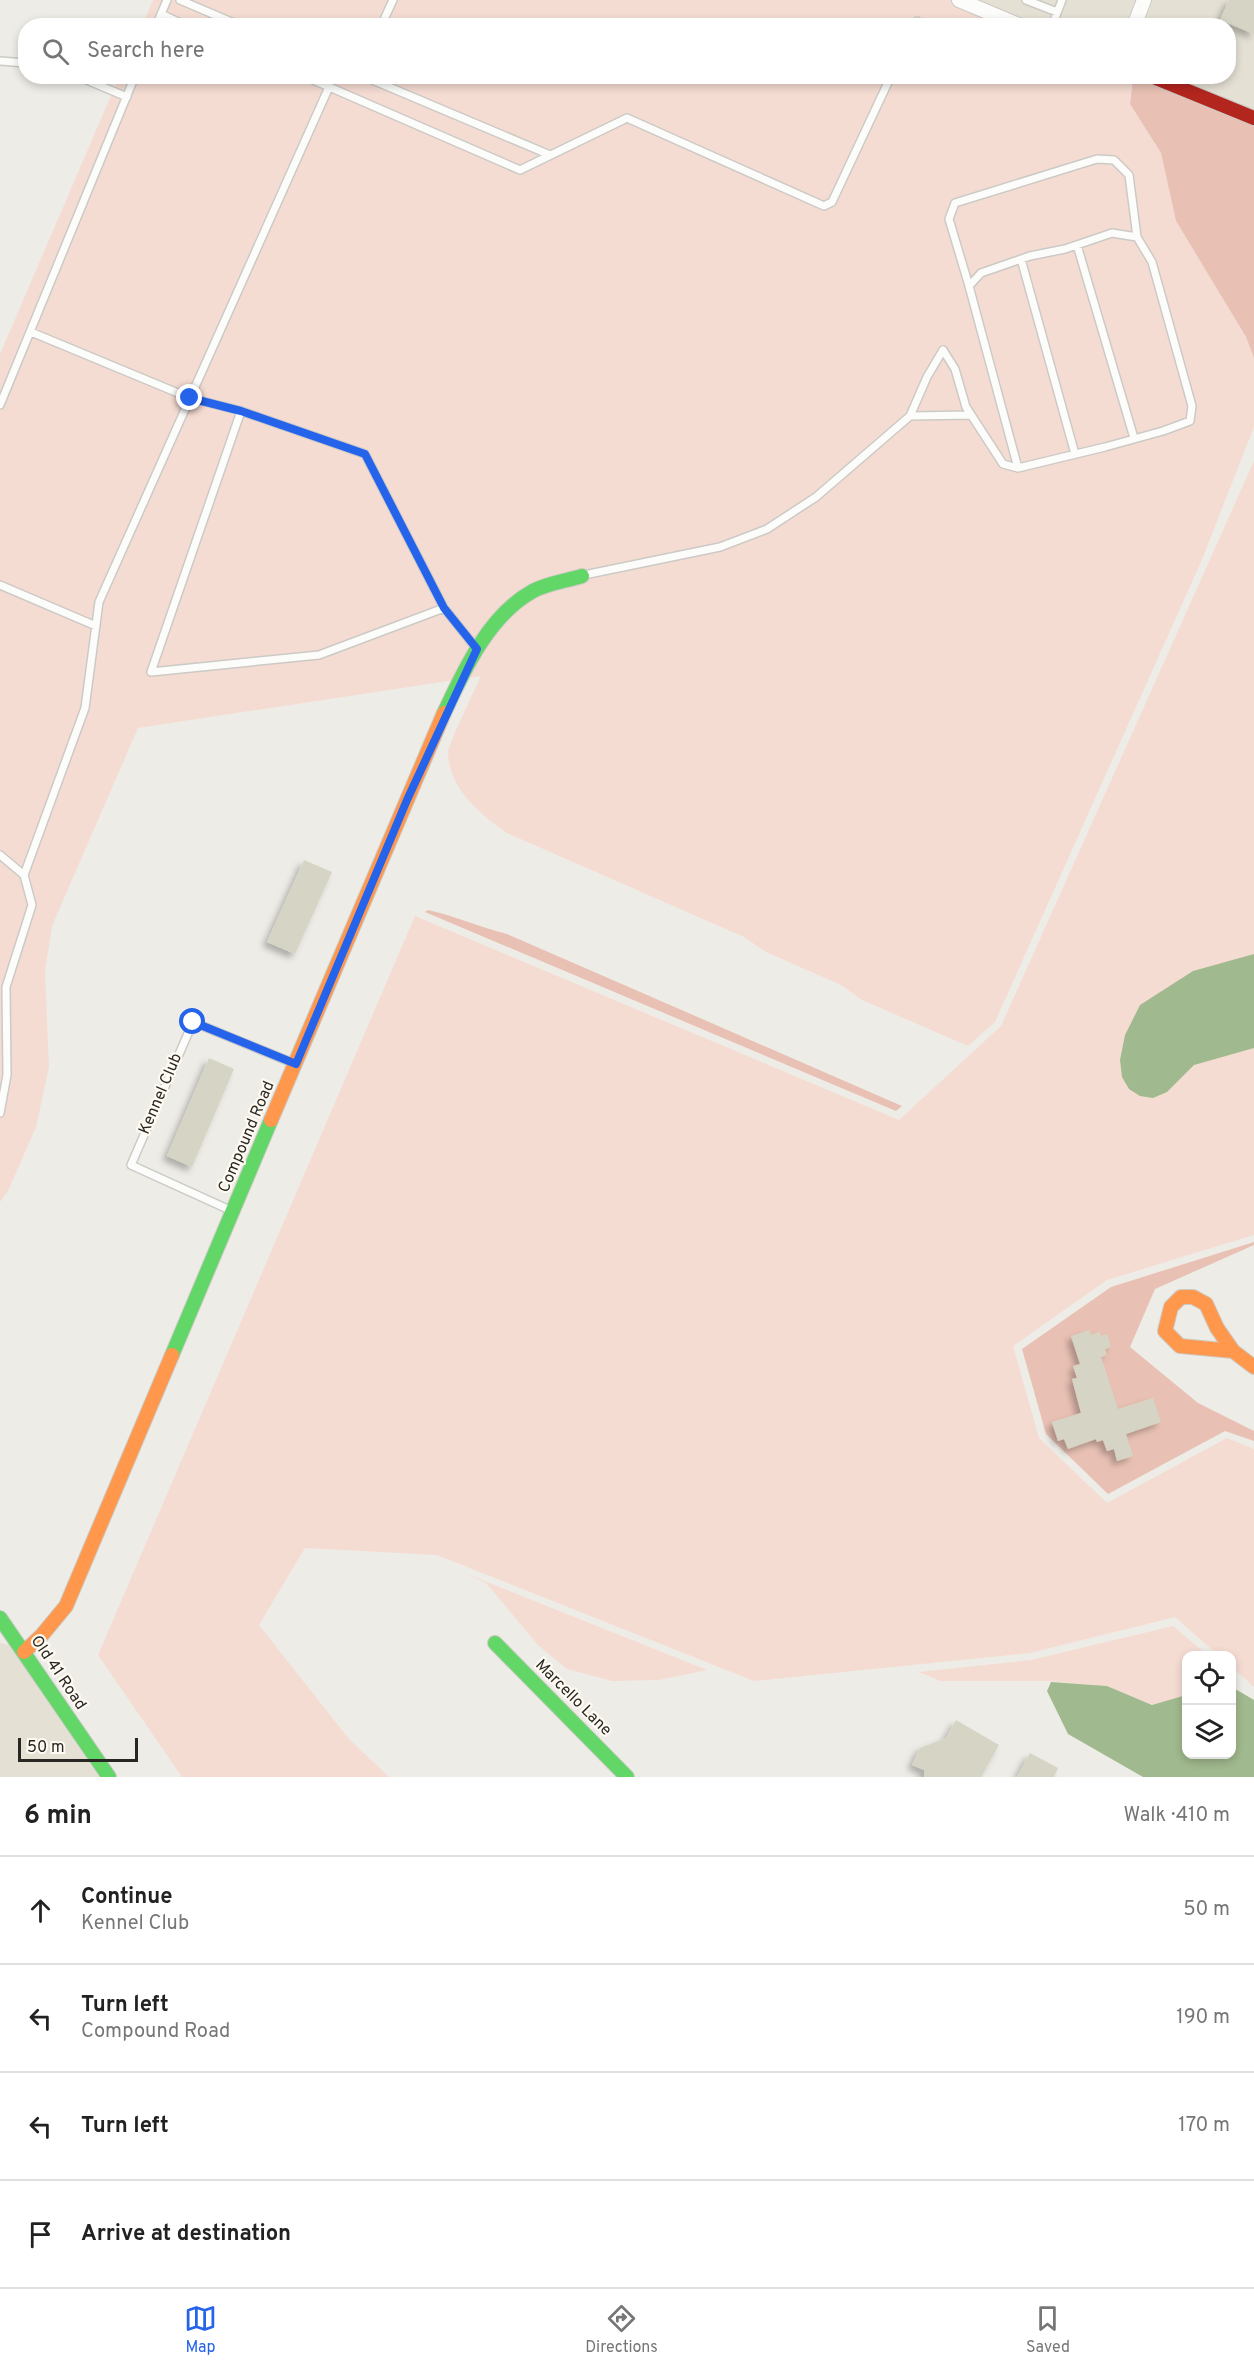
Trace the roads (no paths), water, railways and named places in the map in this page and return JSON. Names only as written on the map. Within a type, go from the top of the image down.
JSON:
[{"type":"street","points":[[959,0],[1002,18]]},
{"type":"street","points":[[1137,18],[1144,0]]},
{"type":"street","points":[[1171,84],[1254,118]]},
{"type":"street","name":"Compound Road","points":[[24,1652],[66,1606],[407,800],[477,649],[500,618],[532,592],[582,576]]},
{"type":"street","points":[[1233,1351],[1180,1346],[1165,1331],[1171,1307],[1181,1297],[1193,1297],[1206,1304],[1217,1328],[1233,1351],[1254,1366]]},
{"type":"street","name":"Old 41 Road","points":[[0,1618],[110,1777]]},
{"type":"street","name":"Marcello Lane","points":[[495,1643],[627,1777]]},
{"type":"lane","points":[[159,18],[167,0]]},
{"type":"lane","points":[[180,0],[222,18]]},
{"type":"lane","points":[[385,18],[393,0]]},
{"type":"lane","points":[[1026,0],[1057,12]]},
{"type":"lane","points":[[1055,18],[1062,0]]},
{"type":"lane","points":[[161,14],[170,18]]},
{"type":"lane","points":[[0,61],[18,62]]},
{"type":"lane","points":[[95,84],[127,97]]},
{"type":"lane","points":[[0,405],[132,84]]},
{"type":"lane","points":[[322,84],[520,170],[627,118],[824,206],[832,202],[887,84]]},
{"type":"lane","points":[[382,84],[550,155]]},
{"type":"lane","points":[[0,1113],[6,1075],[6,987],[32,905],[24,875],[85,708],[99,602],[329,87]]},
{"type":"lane","points":[[582,576],[720,547],[767,530],[816,497],[910,416],[927,376],[943,350],[956,369],[966,407],[1003,464],[1017,468],[1162,431],[1190,421],[1192,406],[1152,262],[1137,237],[1129,175],[1114,160],[1097,159],[955,203],[949,219],[1017,468]]},
{"type":"lane","points":[[969,286],[981,273],[1021,259],[1112,233],[1137,237]]},
{"type":"lane","points":[[1077,244],[1134,438]]},
{"type":"lane","points":[[1021,259],[1075,454]]},
{"type":"lane","points":[[31,332],[190,398],[241,411],[365,454],[444,608],[477,649]]},
{"type":"lane","points":[[241,411],[151,672],[319,655],[444,608]]},
{"type":"lane","points":[[910,416],[971,415]]},
{"type":"lane","points":[[0,585],[96,626]]},
{"type":"lane","points":[[0,855],[24,875]]},
{"type":"lane","name":"Kennel Club","points":[[233,1211],[131,1165],[193,1022],[296,1064]]}]
